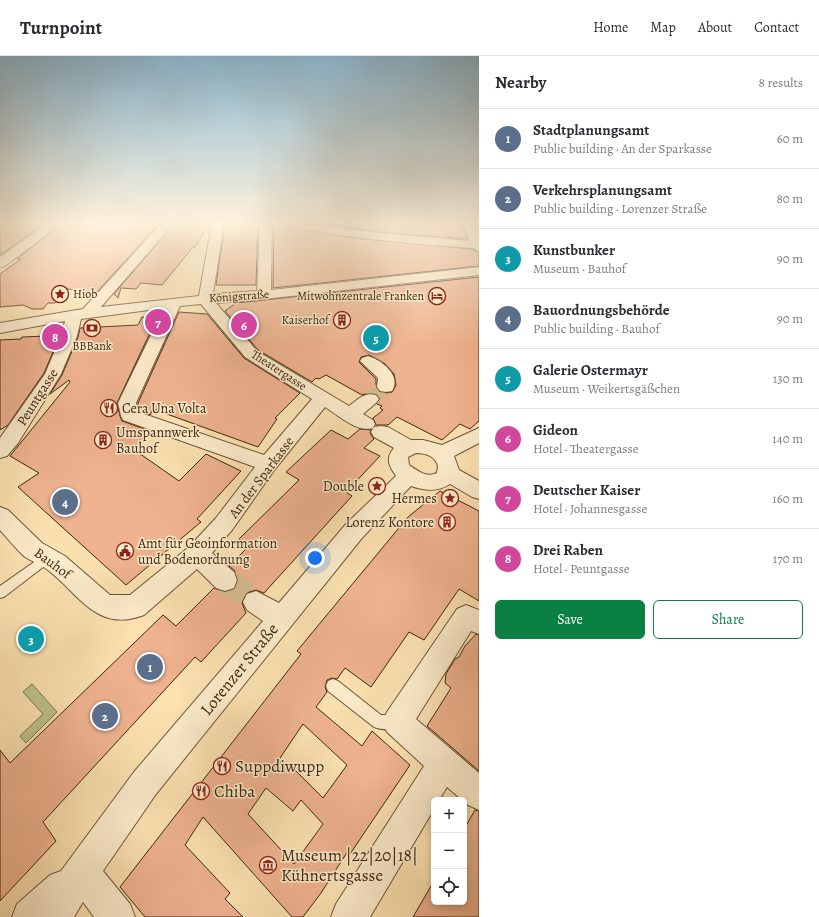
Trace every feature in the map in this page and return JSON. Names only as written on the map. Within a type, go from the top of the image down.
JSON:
[{"type":"street","points":[[81,314],[130,263]]},
{"type":"street","points":[[205,299],[211,263]]},
{"type":"street","points":[[264,295],[265,263]]},
{"type":"street","name":"Königstraße","points":[[0,328],[81,314],[174,302],[264,295],[479,271]]},
{"type":"street","name":"Theatergasse","points":[[205,299],[252,354],[323,398],[408,447]]},
{"type":"street","points":[[174,302],[127,403],[130,416],[268,464]]},
{"type":"street","name":"Peuntgasse","points":[[0,451],[11,438],[53,374],[68,336],[81,314]]},
{"type":"street","points":[[368,361],[387,377],[386,387]]},
{"type":"street","name":"An der Sparkasse","points":[[109,607],[135,607],[197,554],[224,524],[268,464],[323,398]]},
{"type":"street","points":[[350,414],[370,399]]},
{"type":"street","points":[[479,435],[452,447],[445,464],[439,481],[423,482],[408,476],[398,465],[397,459],[402,450],[408,447],[422,446],[436,450],[445,464],[479,491]]},
{"type":"street","name":"Lorenzer Straße","points":[[81,872],[145,783],[281,618],[354,531],[408,476]]},
{"type":"street","name":"Bauhof","points":[[0,516],[34,550],[57,563],[100,603],[109,607]]},
{"type":"street","points":[[197,554],[225,580]]},
{"type":"street","points":[[256,602],[281,618]]},
{"type":"street","points":[[479,622],[466,617],[397,722],[479,794]]},
{"type":"street","points":[[349,917],[444,763]]},
{"type":"street","points":[[30,917],[81,872]]},
{"type":"street","points":[[53,917],[81,872]]},
{"type":"street","points":[[81,872],[117,917]]},
{"type":"lane","points":[[0,592],[47,558]]},
{"type":"lane","points":[[333,686],[380,722],[397,722]]},
{"type":"green space","points":[[32,684],[57,712],[26,743],[20,736],[43,714],[23,692]]},
{"type":"building","points":[[15,263],[123,263],[96,293],[62,288],[55,303],[48,303],[43,309],[32,309],[23,305],[0,307],[0,274]]},
{"type":"building","points":[[140,263],[180,263],[162,285],[141,283],[136,289],[121,288],[118,298],[114,294]]},
{"type":"building","points":[[219,263],[257,263],[256,285],[216,285]]},
{"type":"building","points":[[273,263],[479,263],[479,266],[273,288]]},
{"type":"building","points":[[479,277],[479,421],[470,429],[460,424],[442,440],[397,417],[388,425],[376,425],[373,418],[383,410],[380,408],[382,406],[377,404],[380,399],[377,394],[368,393],[362,395],[326,375],[319,379],[316,378],[312,382],[258,350],[225,311],[236,303]],"holes":[[[369,355],[385,364],[394,374],[396,385],[392,392],[386,393],[379,392],[376,387],[376,379],[359,362],[361,357]]]},
{"type":"building","points":[[179,312],[207,314],[244,358],[300,393],[275,418],[277,419],[258,447],[153,409],[150,415],[139,411],[138,403]]},
{"type":"building","points":[[142,317],[157,318],[117,403],[122,421],[150,431],[136,451],[179,481],[206,454],[241,471],[197,519],[201,522],[126,585],[18,487],[39,473],[10,456],[70,382],[69,380],[50,394],[62,375],[78,337],[80,328],[138,325]]},
{"type":"building","points":[[60,331],[60,336],[44,373],[8,425],[0,430],[0,340],[47,336],[48,333]]},
{"type":"building","points":[[360,429],[371,430],[370,433],[374,439],[364,448],[380,456],[346,492],[352,496],[264,593],[256,590],[246,593],[242,603],[246,613],[201,662],[195,657],[43,822],[56,841],[0,901],[0,750],[10,763],[163,615],[176,626],[214,588],[225,592],[234,589],[238,579],[235,571],[229,566],[249,546],[239,539],[299,480],[286,472],[331,430],[348,439]]},
{"type":"building","points":[[440,491],[479,511],[479,601],[459,589],[424,640],[409,632],[371,687],[345,668],[337,679],[332,678],[327,680],[325,687],[327,692],[316,707],[362,746],[372,731],[410,765],[350,854],[348,851],[321,893],[303,917],[292,917],[203,817],[185,845],[230,893],[225,899],[243,917],[145,917],[120,887],[301,654],[297,651],[408,517]],"holes":[[[303,724],[347,765],[323,798],[294,769],[278,761]],[[266,788],[293,811],[301,800],[323,824],[294,864],[248,814]]]},
{"type":"building","points":[[476,634],[479,635],[479,771],[427,726],[451,688],[445,683],[446,674],[455,659],[459,657],[465,646]]},
{"type":"building","points":[[475,810],[479,811],[479,917],[413,917],[431,886],[431,905],[467,905],[467,824]]},
{"type":"tunnel","points":[[370,399],[386,387]]},
{"type":"tunnel","points":[[225,580],[256,602]]},
{"type":"place","name":"Hiob","points":[[60,294]]},
{"type":"place","name":"Mitwohnzentrale Franken","points":[[437,296]]},
{"type":"place","name":"Kaiserhof","points":[[342,320]]},
{"type":"place","name":"Deutscher Kaiser","points":[[158,322]]},
{"type":"place","name":"Gideon","points":[[244,325]]},
{"type":"place","name":"BBBank","points":[[92,328]]},
{"type":"place","name":"Drei Raben","points":[[55,337]]},
{"type":"place","name":"Galerie Ostermayr","points":[[376,338]]},
{"type":"place","name":"Cera Una Volta","points":[[109,408]]},
{"type":"place","name":"Umspannwerk Bauhof","points":[[103,440]]},
{"type":"place","name":"Double","points":[[377,486]]},
{"type":"place","name":"Hermes","points":[[450,498]]},
{"type":"place","name":"Bauordnungsbehörde","points":[[65,502]]},
{"type":"place","name":"Lorenz Kontore","points":[[447,522]]},
{"type":"place","name":"Amt für Geoinformation und Bodenordnung","points":[[125,551]]},
{"type":"place","name":"Kunstbunker","points":[[31,639]]},
{"type":"place","name":"Stadtplanungsamt","points":[[150,667]]},
{"type":"place","name":"Verkehrsplanungsamt","points":[[105,716]]},
{"type":"place","name":"Suppdiwupp","points":[[222,766]]},
{"type":"place","name":"Chiba","points":[[201,791]]},
{"type":"place","name":"Museum |22|20|18| Kühnertsgasse","points":[[268,865]]}]
